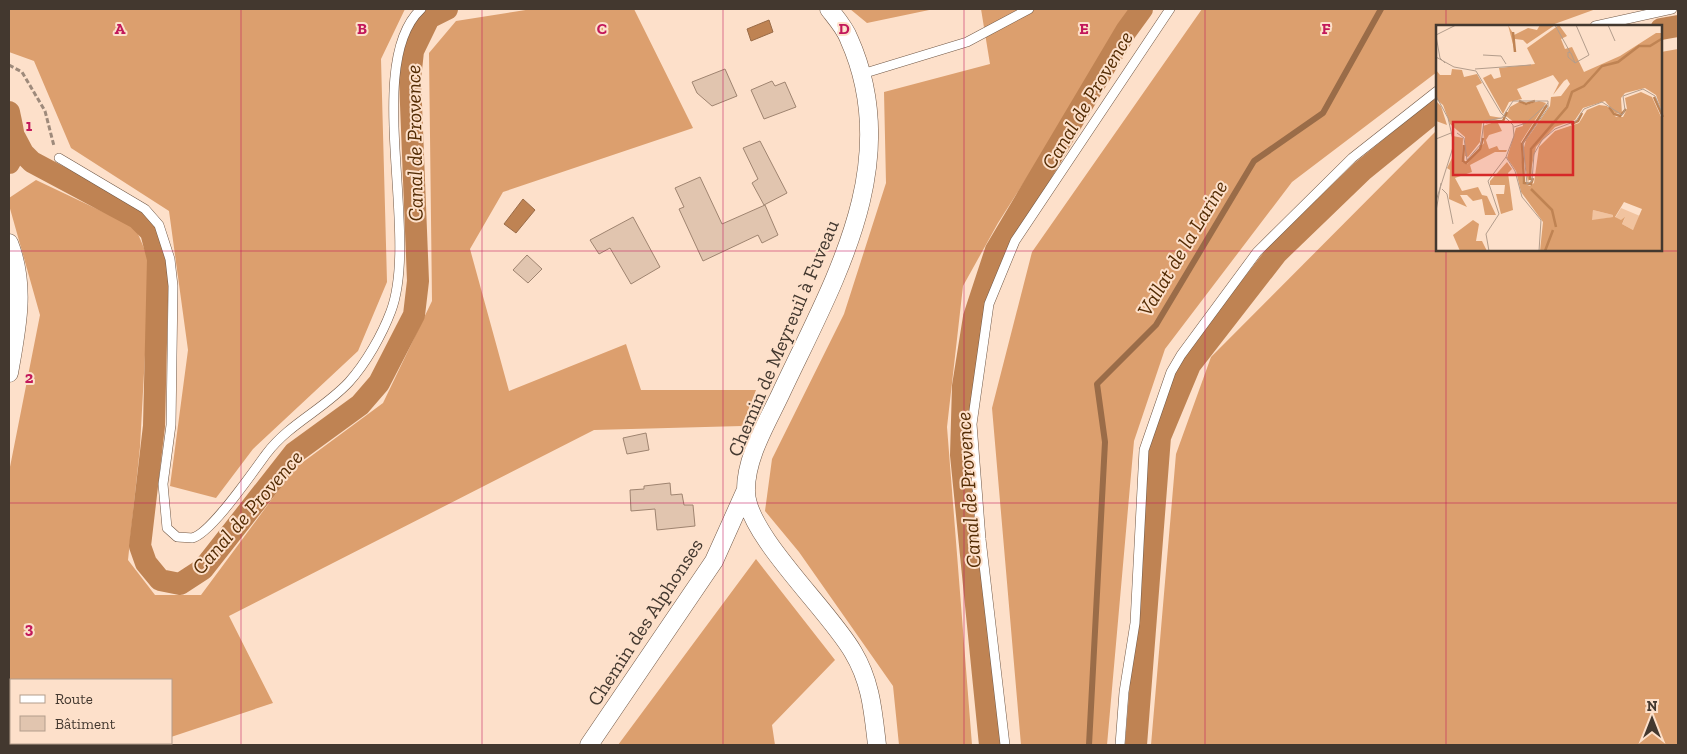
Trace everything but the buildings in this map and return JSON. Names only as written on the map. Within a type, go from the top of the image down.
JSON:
[{"type":"street","name":"Chemin de Meyreuil à Fuveau","points":[[829,9],[849,38],[862,74],[868,113],[870,155],[864,197],[851,240],[833,282],[749,465],[746,492],[752,517],[767,541],[833,621],[854,653],[870,688],[878,745]]},
{"type":"street","points":[[9,243],[17,263],[20,312],[9,373]]},
{"type":"street","name":"Chemin des Alphonses","points":[[589,745],[714,561],[746,492]]},
{"type":"lane","points":[[58,158],[145,209],[159,225],[170,259],[173,286],[171,425],[164,484],[167,528],[177,537],[194,538],[214,522],[278,439],[349,382],[372,350],[392,310],[400,272],[394,81],[400,46],[416,14],[421,9]]},
{"type":"lane","points":[[862,74],[967,42],[1029,9]]},
{"type":"lane","points":[[1005,745],[981,539],[972,424],[989,304],[1015,241],[1170,9]]},
{"type":"lane","points":[[1600,25],[1672,9]]},
{"type":"lane","points":[[1120,745],[1124,692],[1136,622],[1144,450],[1171,372],[1181,355],[1257,252],[1352,158],[1436,92]]},
{"type":"path","points":[[9,65],[22,72],[45,111],[50,135],[58,158]]},
{"type":"shaded area","points":[[9,9],[405,9],[381,59],[387,282],[358,351],[253,449],[216,498],[170,486],[188,350],[169,211],[71,148],[34,61],[9,52]]},
{"type":"shaded area","points":[[532,9],[634,9],[693,128],[503,192],[470,249],[509,391],[626,344],[641,390],[756,390],[742,426],[594,430],[229,616],[273,703],[172,737],[172,679],[10,679],[10,744],[151,744],[9,745],[9,472],[40,315],[9,205],[9,198],[36,180],[135,227],[150,262],[140,447],[128,560],[155,595],[201,595],[295,468],[383,403],[432,301],[429,53],[456,21]]},
{"type":"shaded area","points":[[850,9],[934,9],[867,23]]},
{"type":"shaded area","points":[[981,9],[1134,9],[998,223],[963,286],[947,427],[972,745],[899,745],[893,686],[799,552],[765,511],[772,459],[844,314],[886,183],[884,92],[990,64]]},
{"type":"shaded area","points":[[1202,9],[1596,9],[1552,25],[1436,25],[1436,73],[1292,182],[1165,349],[1134,441],[1107,745],[1021,745],[992,408],[1032,252]]},
{"type":"shaded area","points":[[769,20],[773,32],[751,41],[747,29]]},
{"type":"shaded area","points":[[1678,49],[1678,745],[1151,745],[1176,454],[1211,357],[1436,131],[1436,251],[1662,251],[1662,52]]},
{"type":"shaded area","points":[[523,199],[535,210],[516,233],[504,224]]},
{"type":"shaded area","points":[[756,559],[835,660],[772,725],[775,745],[618,745]]},
{"type":"waterway","name":"Canal de Provence","points":[[14,136],[23,153],[32,162],[137,218],[151,232],[158,259],[154,426],[140,546],[146,563],[160,580],[180,584],[203,569],[294,453],[360,405],[379,383],[414,315],[418,281],[410,79],[413,51],[429,18],[447,9]]},
{"type":"waterway","name":"Canal de Provence","points":[[990,745],[961,455],[963,386],[974,317],[996,250],[1126,31],[1142,9]]},
{"type":"waterway","name":"Vallat de la Larine","points":[[1089,745],[1105,442],[1097,384],[1156,325],[1254,161],[1323,113],[1381,9]]},
{"type":"waterway","name":"Canal de Provence","points":[[1662,29],[1678,26]]},
{"type":"waterway","name":"Canal de Provence","points":[[1136,745],[1160,437],[1190,365],[1277,253],[1362,171],[1436,111]]},
{"type":"waterway","name":"Canal de Provence","points":[[9,112],[14,145],[14,151],[9,163]]}]
